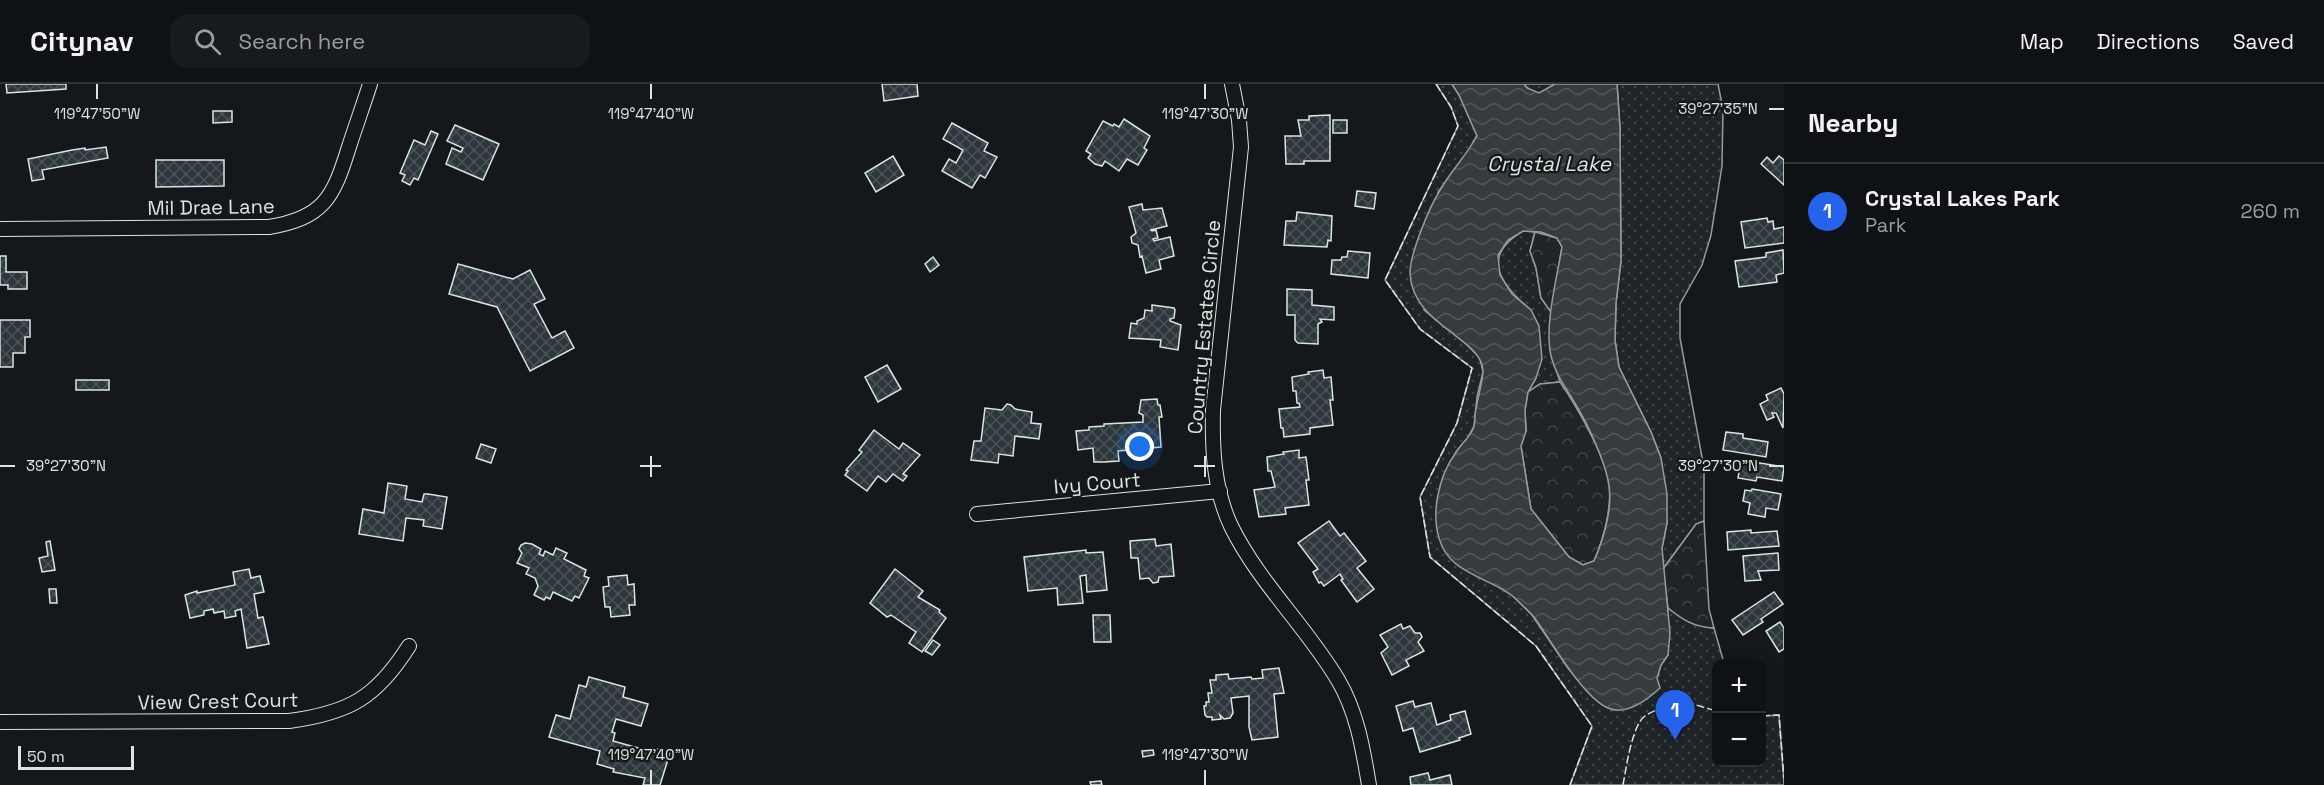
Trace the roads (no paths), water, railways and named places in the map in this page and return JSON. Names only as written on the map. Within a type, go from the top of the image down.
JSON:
[{"type":"street","name":"Mil Drae Lane","points":[[0,229],[269,227],[291,224],[307,216],[330,197],[338,181],[370,84]]},
{"type":"street","name":"Country Estates Circle","points":[[1232,84],[1239,120],[1240,147],[1213,410],[1213,449],[1220,491],[1230,525],[1245,550],[1339,681],[1358,727],[1369,785]]},
{"type":"street","name":"Ivy Court","points":[[977,514],[1220,491]]},
{"type":"street","name":"View Crest Court","points":[[0,722],[289,722],[315,718],[342,710],[363,699],[382,684],[409,646]]},
{"type":"water","name":"Crystal Lake","points":[[1452,84],[1524,84],[1527,88],[1539,93],[1555,84],[1617,84],[1620,127],[1621,261],[1616,303],[1615,340],[1619,367],[1651,432],[1661,458],[1667,494],[1667,523],[1662,548],[1670,633],[1668,655],[1661,665],[1657,678],[1660,688],[1643,702],[1622,710],[1608,708],[1588,693],[1534,617],[1499,587],[1456,564],[1448,556],[1438,535],[1436,510],[1440,484],[1450,461],[1474,427],[1483,371],[1480,359],[1471,349],[1422,306],[1414,291],[1410,273],[1417,243],[1430,209],[1443,185],[1477,136]],"holes":[[[1523,231],[1541,232],[1557,238],[1562,247],[1550,317],[1551,356],[1558,376],[1595,441],[1610,490],[1609,511],[1601,542],[1594,561],[1583,565],[1569,557],[1531,509],[1521,446],[1526,431],[1525,410],[1528,392],[1536,378],[1542,359],[1539,326],[1531,310],[1512,294],[1500,275],[1498,255],[1508,240]]]},
{"type":"place","name":"Crystal Lakes Park","points":[[1675,740]]}]
